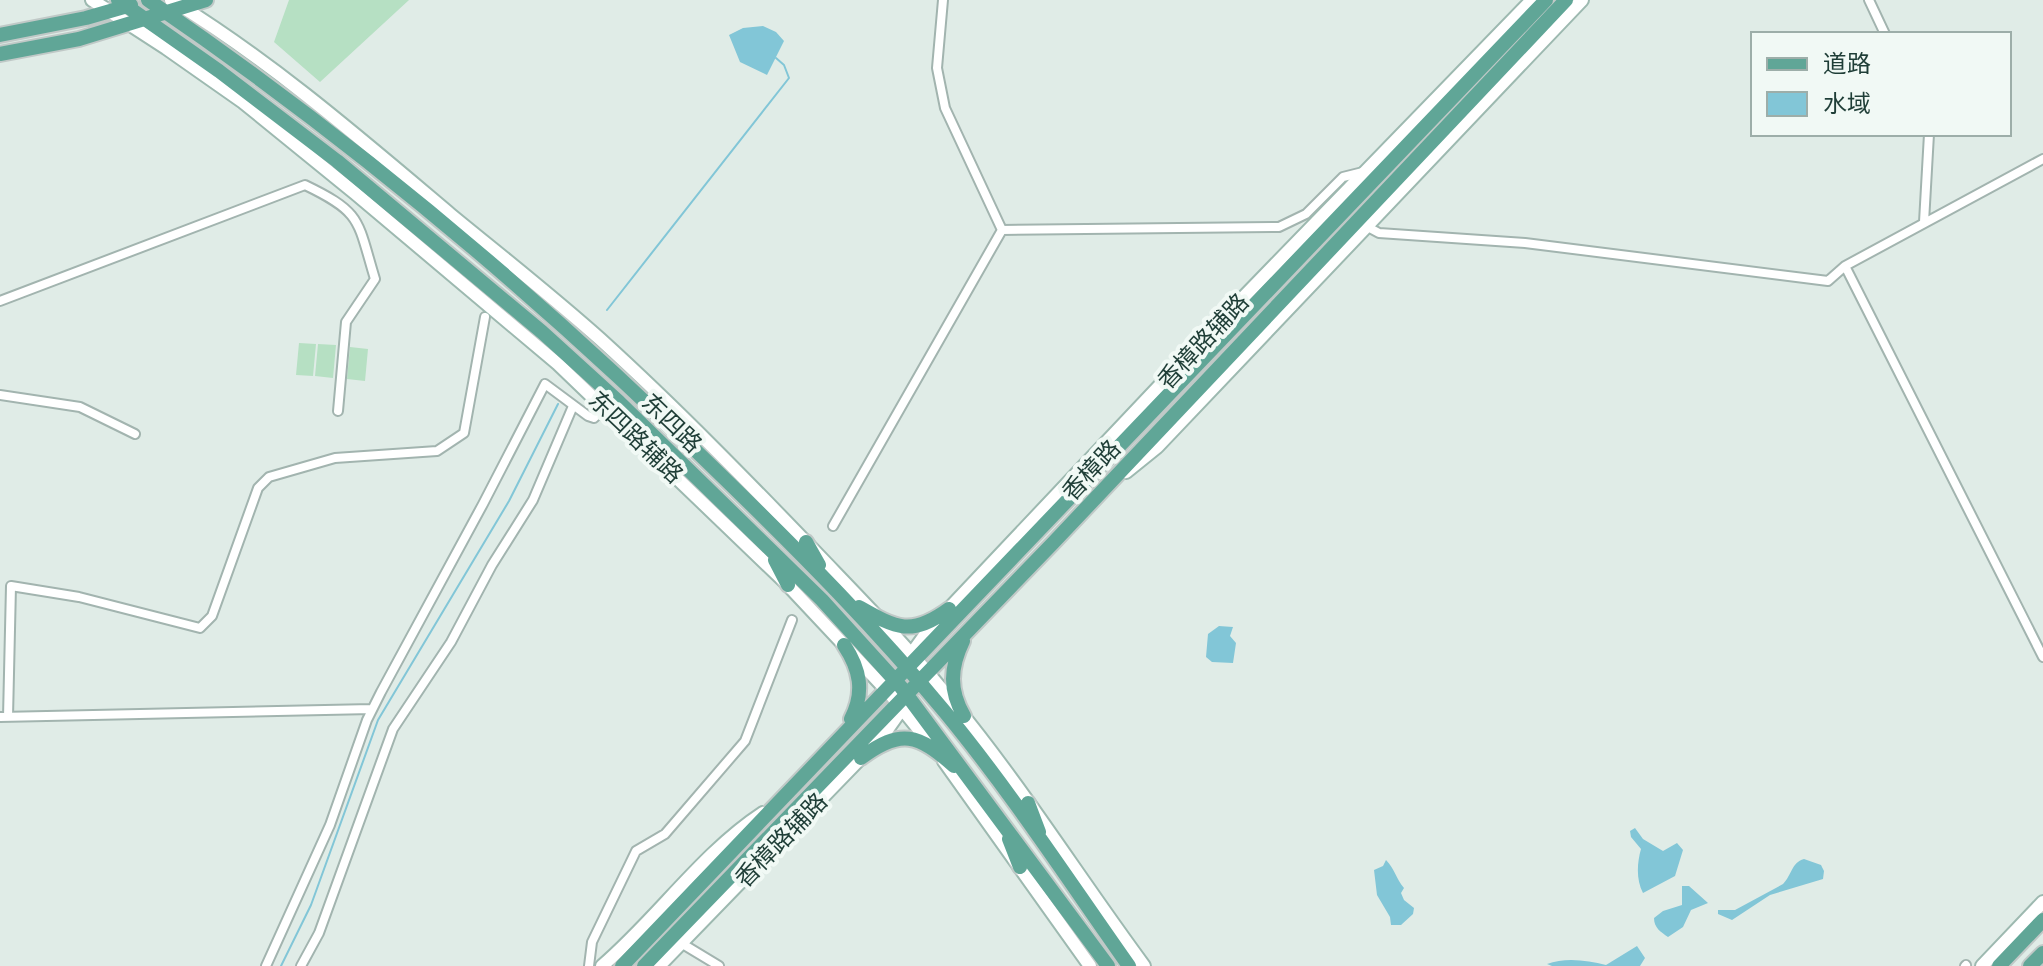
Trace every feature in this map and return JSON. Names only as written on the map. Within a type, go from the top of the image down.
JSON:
[{"type":"main road","name":"东四路辅路","points":[[92,0],[118,6],[129,24],[243,102],[506,320],[605,406],[788,585],[844,645],[892,683]]},
{"type":"main road","points":[[0,35],[147,0]]},
{"type":"main road","name":"东四路","points":[[147,0],[173,6],[319,122],[580,339],[693,447],[910,662],[1129,966]]},
{"type":"main road","points":[[0,54],[79,39],[145,19],[173,6],[206,0]]},
{"type":"main road","name":"香樟路辅路","points":[[910,662],[928,631],[1233,308],[1532,0]]},
{"type":"main road","name":"香樟路","points":[[622,966],[1546,0]]},
{"type":"main road","name":"香樟路","points":[[644,966],[904,701],[1566,0]]},
{"type":"main road","points":[[1105,488],[1157,447],[1582,0]]},
{"type":"main road","name":"东四路","points":[[118,6],[145,19],[228,77],[337,161],[542,332],[619,402],[822,600],[975,784],[1108,966]]},
{"type":"main road","name":"东四路辅路","points":[[173,6],[255,57],[369,146],[569,312],[806,542],[880,619],[910,662]]},
{"type":"main road","points":[[1402,135],[1441,110]]},
{"type":"main road","points":[[806,542],[826,580]]},
{"type":"main road","points":[[769,549],[788,585]]},
{"type":"main road","points":[[841,595],[894,626],[914,627],[931,622],[949,609]]},
{"type":"main road","points":[[969,629],[955,659],[953,695],[964,716],[1144,966]]},
{"type":"main road","points":[[839,738],[857,706],[860,685],[857,667],[844,645]]},
{"type":"main road","points":[[922,679],[964,716]]},
{"type":"main road","points":[[904,701],[1090,966]]},
{"type":"main road","name":"香樟路辅路","points":[[659,966],[884,734],[904,701]]},
{"type":"main road","points":[[861,758],[883,743],[903,737],[920,740],[975,784]]},
{"type":"main road","points":[[1028,803],[1046,851]]},
{"type":"main road","name":"香樟路","points":[[602,966],[628,944],[737,830],[773,807]]},
{"type":"main road","points":[[1001,820],[1020,867]]},
{"type":"main road","points":[[1982,966],[2043,902]]},
{"type":"main road","points":[[1999,966],[2043,920]]},
{"type":"main road","points":[[2030,966],[2043,953]]},
{"type":"street","points":[[943,0],[937,68],[945,108],[1002,230]]},
{"type":"street","points":[[1869,0],[1884,32]]},
{"type":"street","points":[[1924,222],[1929,136]]},
{"type":"street","points":[[1366,226],[1379,233],[1525,243],[1828,281],[1845,266],[2043,159]]},
{"type":"street","points":[[1002,230],[1279,227],[1306,214],[1343,177],[1368,170]]},
{"type":"street","points":[[0,301],[305,185],[338,201],[356,218],[375,279],[346,322],[338,411]]},
{"type":"street","points":[[833,526],[1002,230]]},
{"type":"street","points":[[1845,266],[2043,657]]},
{"type":"street","points":[[372,709],[4,717],[11,586],[79,597],[200,628],[212,616],[258,488],[269,477],[335,458],[437,451],[464,433],[485,317]]},
{"type":"street","points":[[266,966],[330,825],[372,709],[545,384],[594,418],[605,406]]},
{"type":"street","points":[[0,395],[80,407],[135,434]]},
{"type":"street","points":[[301,966],[319,933],[393,729],[451,642],[492,565],[533,500],[573,406]]},
{"type":"street","points":[[589,966],[592,942],[636,851],[665,834],[745,741],[792,620]]},
{"type":"street","points":[[681,943],[719,966]]},
{"type":"green space","points":[[289,0],[409,0],[320,82],[274,42]]},
{"type":"green space","points":[[299,343],[316,344],[313,376],[296,375]]},
{"type":"green space","points":[[318,344],[336,345],[333,378],[315,376]]},
{"type":"green space","points":[[350,347],[368,349],[365,381],[347,379]]},
{"type":"water","points":[[763,26],[776,32],[784,41],[767,75],[740,62],[729,35],[743,28]]},
{"type":"water","points":[[1219,626],[1233,627],[1230,636],[1236,643],[1233,663],[1212,662],[1206,657],[1208,634]]},
{"type":"water","points":[[1635,828],[1643,839],[1663,851],[1677,843],[1683,850],[1675,876],[1643,893],[1638,871],[1641,849],[1630,831]]},
{"type":"water","points":[[1804,859],[1821,865],[1823,879],[1770,895],[1732,920],[1718,914],[1718,910],[1735,910],[1783,884],[1796,863]]},
{"type":"water","points":[[1386,860],[1404,888],[1401,893],[1404,900],[1414,908],[1413,914],[1401,925],[1391,925],[1390,917],[1377,895],[1374,870],[1383,866]]},
{"type":"water","points":[[1682,886],[1689,886],[1708,903],[1691,910],[1683,927],[1668,937],[1657,927],[1654,918],[1663,911],[1682,905]]},
{"type":"water","points":[[1637,946],[1645,958],[1640,966],[1547,964],[1576,960],[1606,965]]},
{"type":"waterway","points":[[607,310],[789,78],[784,65],[776,58]]},
{"type":"waterway","points":[[281,966],[311,905],[378,720],[509,501],[558,404]]}]
